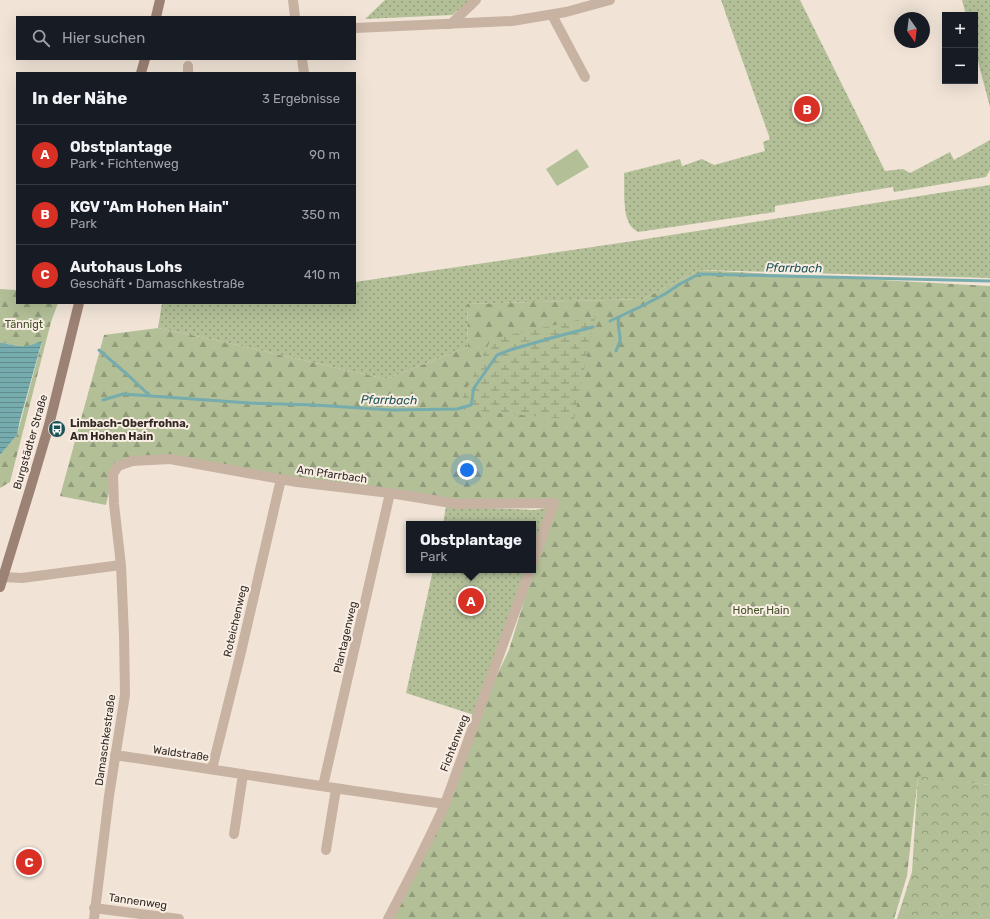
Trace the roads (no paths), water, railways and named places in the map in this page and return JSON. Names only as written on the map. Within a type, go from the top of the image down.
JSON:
[{"type":"main road","points":[[156,16],[160,0]]},
{"type":"main road","points":[[141,72],[145,60]]},
{"type":"main road","name":"Burgstädter Straße","points":[[1,582],[47,433],[79,304]]},
{"type":"street","points":[[293,0],[295,16]]},
{"type":"street","points":[[451,24],[476,0]]},
{"type":"street","points":[[356,28],[512,20],[552,15],[610,0]]},
{"type":"street","points":[[552,15],[585,77]]},
{"type":"street","points":[[302,60],[304,72]]},
{"type":"street","name":"Am Pfarrbach","points":[[113,474],[118,466],[132,461],[170,458],[297,482],[390,493],[457,504],[554,503],[536,554]]},
{"type":"street","name":"Damaschkestraße","points":[[94,919],[94,908],[109,796],[124,695],[124,635],[121,565],[114,504],[113,474]]},
{"type":"street","name":"Roteichenweg","points":[[212,769],[281,478]]},
{"type":"street","name":"Plantagenweg","points":[[323,786],[390,493]]},
{"type":"street","points":[[1,582],[121,565]]},
{"type":"street","name":"Fichtenweg","points":[[388,919],[445,804],[529,573]]},
{"type":"street","name":"Waldstraße","points":[[115,756],[445,804]]},
{"type":"street","points":[[234,834],[243,774]]},
{"type":"street","points":[[326,850],[336,789]]},
{"type":"street","name":"Tannenweg","points":[[94,908],[178,919]]},
{"type":"water","points":[[42,341],[17,435],[0,455],[0,343],[23,346]]},
{"type":"waterway","name":"Pfarrbach","points":[[610,321],[665,294],[699,274],[990,281]]},
{"type":"waterway","points":[[616,351],[620,341],[618,324],[619,317]]},
{"type":"waterway","name":"Pfarrbach","points":[[103,400],[123,394],[249,403],[392,410],[457,409],[471,405],[474,388],[497,355],[593,327]]},
{"type":"waterway","name":"Pfarrbach","points":[[99,350],[149,395]]},
{"type":"place","name":"KGV \"Am Hohen Hain\"","points":[[807,109]]},
{"type":"place","name":"Limbach-Oberfrohna, Am Hohen Hain","points":[[57,429]]},
{"type":"place","name":"Obstplantage","points":[[471,601]]},
{"type":"place","name":"Autohaus Lohs","points":[[29,862]]},
{"type":"park label","name":"Tännigt","points":[[24,324]]},
{"type":"park label","name":"Hoher Hain","points":[[761,610]]}]
